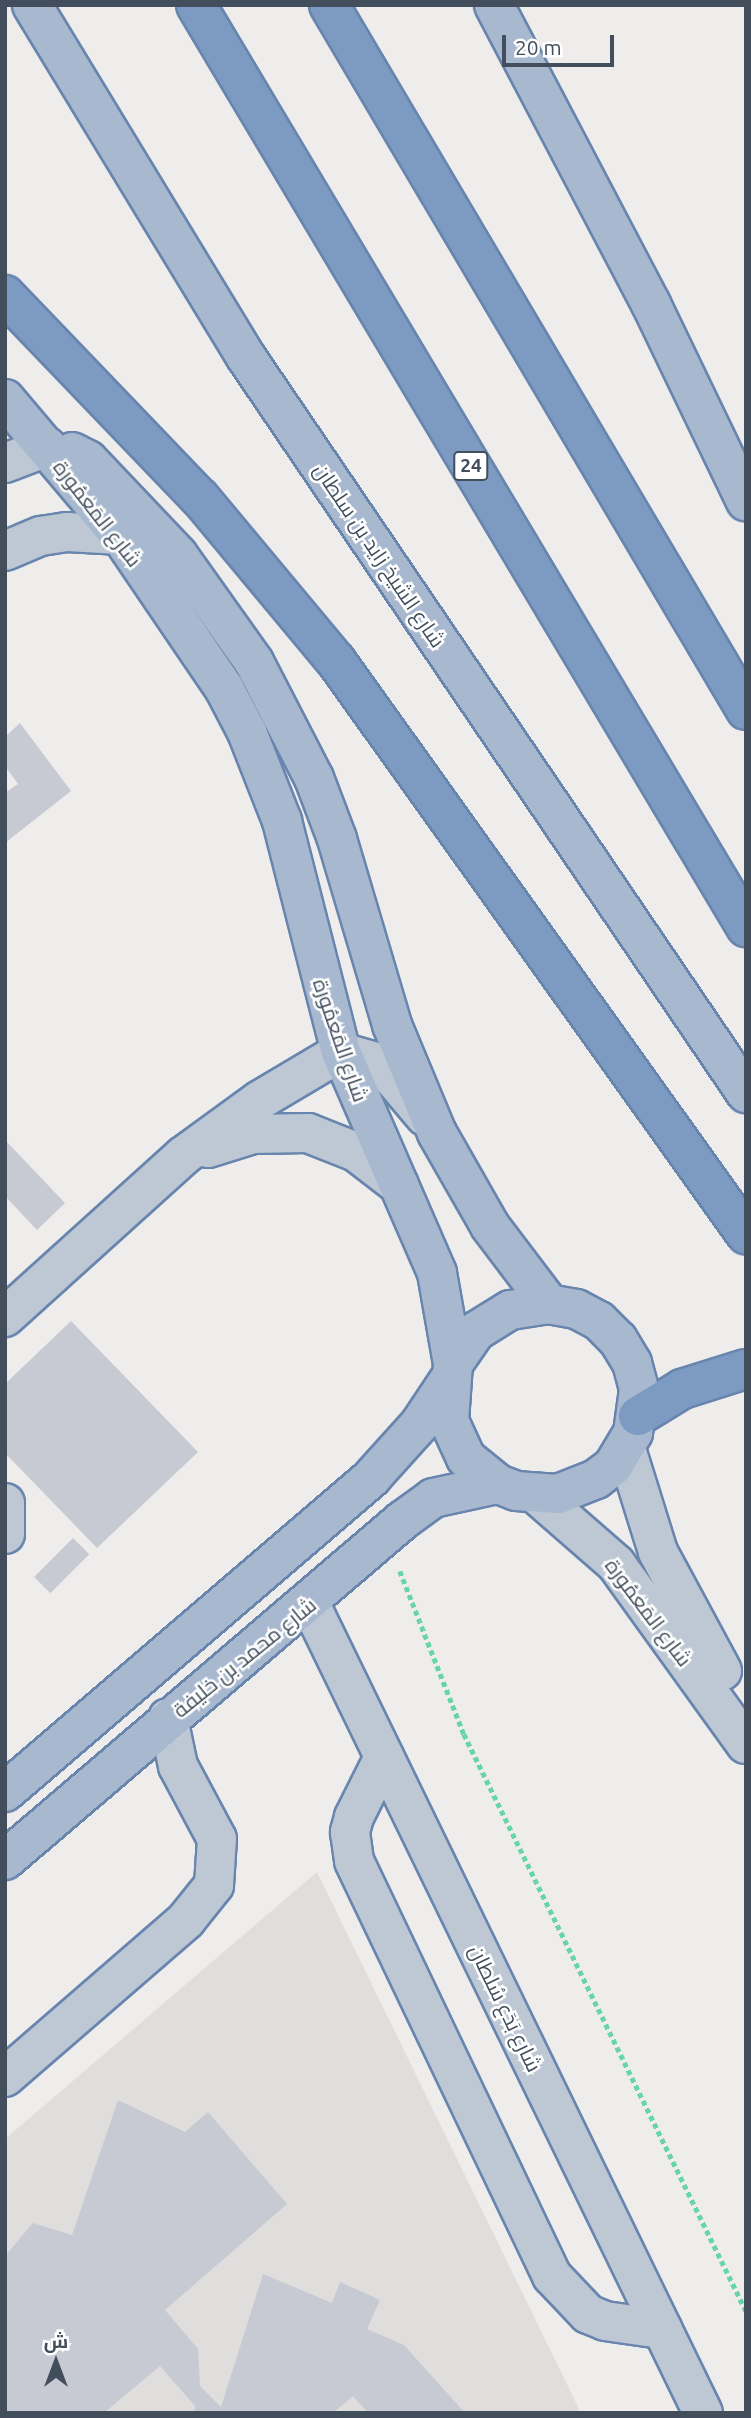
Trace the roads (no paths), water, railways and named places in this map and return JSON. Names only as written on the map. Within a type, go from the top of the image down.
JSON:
[{"type":"highway","name":"24","points":[[196,5],[746,927]]},
{"type":"highway","points":[[329,5],[746,710]]},
{"type":"highway","points":[[5,295],[200,499],[336,661],[746,1234]]},
{"type":"highway","points":[[632,1432],[700,1381],[746,1369]]},
{"type":"main road","name":"شارع الشيخ زايد بن سلطان","points":[[32,5],[246,357],[746,1093]]},
{"type":"main road","points":[[494,5],[651,304],[746,500]]},
{"type":"main road","points":[[5,399],[47,447]]},
{"type":"main road","name":"شارع المَعمُورة","points":[[47,447],[120,536],[224,688],[266,776],[295,866],[341,1052],[437,1273],[451,1372]]},
{"type":"main road","name":"شارع المَعمُورة","points":[[47,447],[88,460],[135,506],[194,576],[254,662],[328,814],[392,1026],[435,1128],[490,1226],[549,1304]]},
{"type":"main road","points":[[5,1792],[372,1477],[419,1425],[451,1372],[476,1331],[510,1310],[549,1304],[576,1309],[599,1321],[618,1340],[632,1363],[639,1389],[632,1432],[613,1466],[578,1489],[537,1495],[498,1484],[466,1458],[449,1421],[451,1372]]},
{"type":"main road","name":"شارع محمد بن خليفة","points":[[5,1860],[168,1718],[310,1604],[433,1498],[498,1484]]},
{"type":"street","points":[[5,463],[21,453],[47,447]]},
{"type":"street","points":[[5,551],[41,536],[67,532],[120,536]]},
{"type":"street","points":[[5,1317],[183,1156],[260,1100],[341,1052],[380,1063],[435,1128]]},
{"type":"street","points":[[183,1156],[253,1134],[307,1133],[356,1152],[399,1185]]},
{"type":"street","name":"شارع المَعمُورة","points":[[632,1432],[659,1552],[746,1720]]},
{"type":"street","name":"شارع المَعمُورة","points":[[537,1495],[616,1564],[746,1744]]},
{"type":"street","points":[[5,1503],[5,1534]]},
{"type":"street","name":"شارع بَدَع سُلطان","points":[[310,1604],[702,2413]]},
{"type":"street","points":[[5,2077],[186,1920],[214,1885],[217,1839],[178,1766],[168,1718]]},
{"type":"street","points":[[384,1757],[354,1817],[350,1832],[354,1861],[546,2263],[561,2290],[588,2314],[606,2321],[662,2329]]}]
